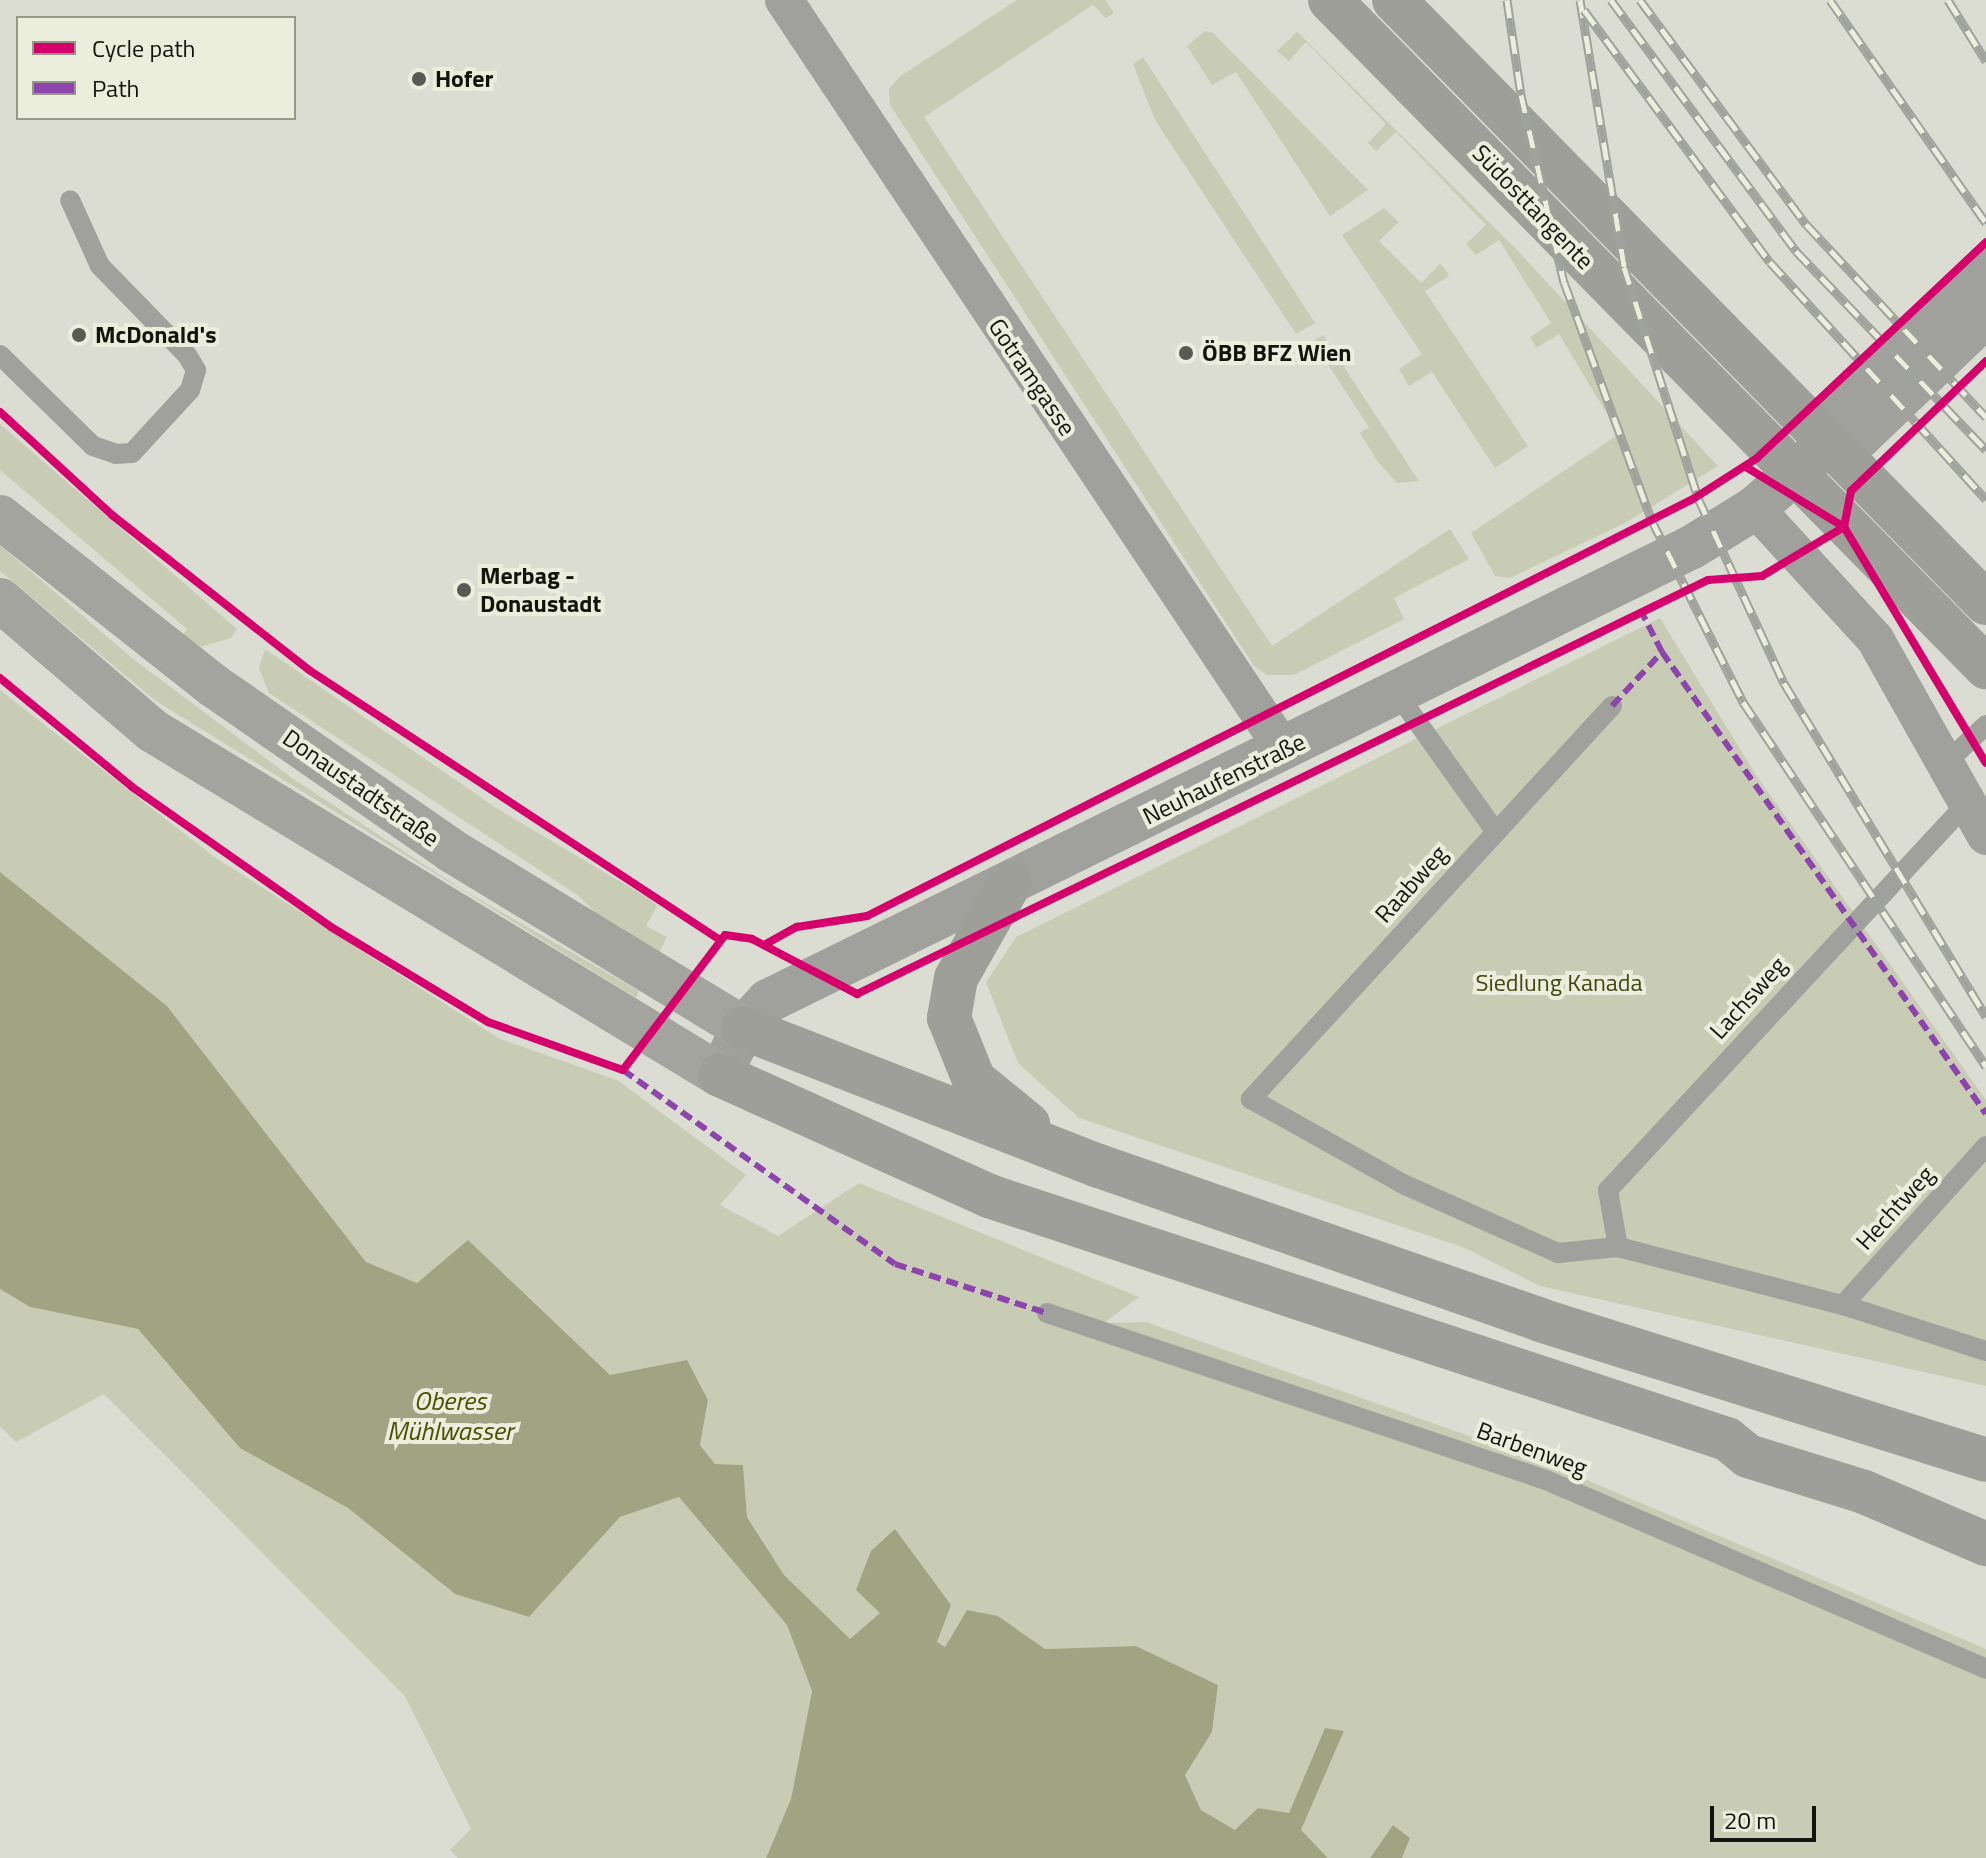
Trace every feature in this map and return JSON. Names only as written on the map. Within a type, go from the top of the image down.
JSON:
[{"type":"highway","name":"Südosttangente","points":[[1330,0],[1986,667]]},
{"type":"highway","name":"Südosttangente","points":[[1394,0],[1986,603]]},
{"type":"highway","points":[[1010,883],[951,993],[956,1049],[987,1095],[1099,1166]]},
{"type":"highway","points":[[743,1028],[1099,1166],[1540,1320],[1986,1460]]},
{"type":"highway","points":[[720,1075],[989,1196],[1727,1439],[1755,1438],[1986,1512]]},
{"type":"highway","points":[[1727,1439],[1748,1456],[1864,1492],[1986,1544]]},
{"type":"main road","name":"Donaustadtstraße","points":[[0,517],[214,686],[452,851],[743,1028]]},
{"type":"main road","points":[[0,600],[153,731],[720,1075]]},
{"type":"street","name":"Gotramgasse","points":[[784,0],[1284,750]]},
{"type":"street","points":[[1986,268],[1835,413],[1831,441],[1859,437],[1986,315]]},
{"type":"street","name":"Neuhaufenstraße","points":[[720,1075],[743,1028],[768,1001],[1692,547],[1755,508],[1831,441]]},
{"type":"street","points":[[1755,508],[1875,639],[1949,760],[1986,836]]},
{"type":"lane","points":[[0,355],[93,446],[116,454],[132,453],[190,390],[196,370],[187,355],[100,266],[70,200]]},
{"type":"lane","points":[[1396,692],[1495,831]]},
{"type":"lane","name":"Raabweg","points":[[1612,706],[1251,1099],[1390,1177],[1558,1253],[1618,1247]]},
{"type":"lane","points":[[1949,760],[1986,725]]},
{"type":"lane","name":"Lachsweg","points":[[1618,1247],[1608,1190],[1969,801]]},
{"type":"lane","name":"Hechtweg","points":[[1843,1305],[1986,1146]]},
{"type":"lane","points":[[1618,1247],[1843,1305],[1986,1351]]},
{"type":"lane","name":"Barbenweg","points":[[1047,1313],[1546,1480],[1986,1669]]},
{"type":"green space","points":[[1017,0],[1106,0],[1114,13],[1106,18],[1093,5],[924,117],[1272,646],[1450,529],[1469,559],[1394,598],[1404,619],[1294,675],[1267,675],[1254,666],[890,105],[889,89],[899,77]]},
{"type":"green space","points":[[1265,0],[1518,251],[1718,466],[1625,523],[1510,578],[1495,576],[1471,533],[1619,434],[1559,334],[1536,348],[1530,337],[1551,323],[1499,240],[1476,255],[1466,244],[1486,225],[1396,132],[1376,151],[1368,143],[1386,124],[1306,42],[1289,61],[1277,51],[1297,32]]},
{"type":"green space","points":[[1205,31],[1213,33],[1368,190],[1330,216],[1236,72],[1212,85],[1187,46]]},
{"type":"green space","points":[[1143,57],[1315,323],[1296,334],[1155,120],[1133,64]]},
{"type":"green space","points":[[1384,208],[1399,222],[1379,241],[1421,283],[1440,264],[1445,269],[1449,276],[1425,291],[1528,446],[1495,468],[1432,372],[1409,386],[1399,369],[1422,354],[1342,235]]},
{"type":"green space","points":[[1323,335],[1419,481],[1397,483],[1377,461],[1360,433],[1369,427],[1325,360],[1318,364],[1306,346]]},
{"type":"green space","points":[[0,424],[237,629],[231,638],[196,648],[182,637],[187,629],[0,470]]},
{"type":"green space","points":[[0,545],[132,658],[292,778],[463,890],[639,991],[636,998],[156,701],[0,571]]},
{"type":"green space","name":"Siedlung Kanada","points":[[1660,618],[1756,775],[1986,1100],[1986,1386],[1540,1286],[1465,1248],[1079,1118],[1018,1063],[986,982],[1016,937]]},
{"type":"green space","points":[[265,649],[498,809],[651,900],[657,906],[646,926],[667,937],[657,957],[612,930],[579,896],[269,693],[259,668]]},
{"type":"green space","points":[[0,690],[213,856],[500,1039],[617,1080],[746,1175],[720,1205],[778,1236],[859,1183],[1139,1297],[1104,1323],[1146,1322],[1549,1464],[1986,1649],[1986,1858],[1402,1858],[1410,1838],[1393,1825],[1370,1858],[1328,1858],[1301,1830],[1344,1731],[1325,1729],[1289,1813],[1235,1830],[1201,1810],[1185,1775],[1212,1732],[1218,1685],[1136,1646],[1045,1649],[998,1616],[967,1610],[945,1647],[881,1612],[850,1640],[784,1575],[747,1517],[743,1465],[715,1464],[700,1445],[708,1400],[610,1375],[468,1240],[417,1283],[366,1262],[167,1006],[0,872]]},
{"type":"green space","points":[[0,1289],[30,1307],[138,1329],[241,1448],[348,1508],[455,1594],[529,1617],[620,1517],[679,1497],[787,1625],[812,1691],[791,1799],[766,1858],[458,1858],[450,1850],[471,1829],[405,1696],[104,1394],[16,1442],[0,1426]]},
{"type":"water","name":"Oberes Mühlwasser","points":[[0,872],[167,1006],[366,1262],[417,1283],[468,1240],[610,1375],[687,1360],[708,1400],[700,1445],[715,1464],[743,1465],[747,1517],[784,1575],[850,1639],[880,1613],[856,1590],[871,1551],[895,1529],[951,1605],[937,1642],[945,1647],[967,1610],[998,1616],[1045,1649],[1136,1646],[1218,1685],[1212,1732],[1185,1775],[1201,1810],[1235,1830],[1258,1808],[1289,1813],[1325,1728],[1344,1731],[1301,1830],[1328,1858],[766,1858],[791,1799],[812,1691],[787,1625],[679,1497],[620,1517],[529,1617],[455,1594],[348,1508],[240,1448],[138,1329],[30,1307],[0,1289]]},
{"type":"water","points":[[1393,1825],[1410,1838],[1402,1858],[1370,1858]]},
{"type":"railway","points":[[1507,0],[1521,95],[1564,282],[1651,519],[1743,702],[1986,1067]]},
{"type":"railway","points":[[1580,0],[1624,267],[1698,498],[1784,683],[1986,1017]]},
{"type":"railway","points":[[1611,0],[1796,251],[1986,450]]},
{"type":"railway","points":[[1640,0],[1806,224],[1986,417]]},
{"type":"railway","points":[[1830,0],[1986,223]]},
{"type":"railway","points":[[1948,0],[1986,61]]},
{"type":"railway","points":[[1584,10],[1770,262],[1986,499]]},
{"type":"marked path","points":[[1612,706],[1662,652],[1641,611]]},
{"type":"marked path","points":[[1662,652],[1986,1114]]},
{"type":"marked path","points":[[623,1070],[895,1264],[1047,1313]]},
{"type":"cycle path","points":[[764,945],[797,927],[867,916],[1693,499],[1757,458],[1986,242]]},
{"type":"cycle path","points":[[0,678],[132,787],[331,927],[488,1022],[623,1070],[725,935],[752,939],[857,994],[1708,580],[1762,576],[1844,527],[1851,491],[1986,361]]},
{"type":"cycle path","points":[[0,412],[112,515],[309,670],[719,939]]},
{"type":"cycle path","points":[[1746,467],[1844,527],[1986,763]]},
{"type":"place","name":"Hofer","points":[[419,79]]},
{"type":"place","name":"McDonald's","points":[[79,335]]},
{"type":"place","name":"ÖBB BFZ Wien","points":[[1186,353]]},
{"type":"place","name":"Merbag - Donaustadt","points":[[464,590]]}]
